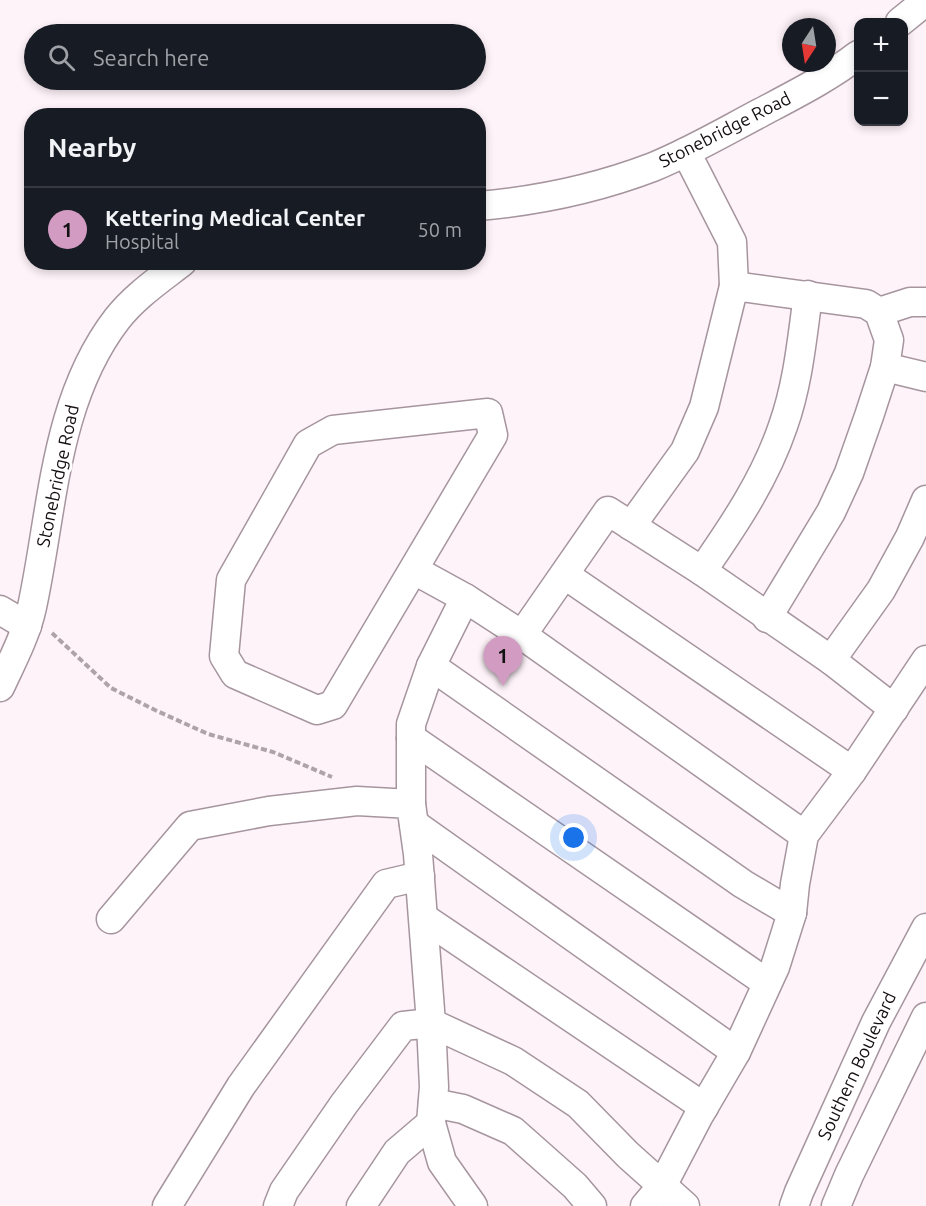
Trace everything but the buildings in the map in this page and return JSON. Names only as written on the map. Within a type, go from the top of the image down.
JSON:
[{"type":"street","points":[[905,18],[926,2]]},
{"type":"street","name":"Stonebridge Road","points":[[486,205],[534,199],[593,186],[652,167],[686,152],[835,73],[854,58]]},
{"type":"street","points":[[631,526],[685,451],[704,407],[734,286],[732,242],[686,152]]},
{"type":"street","name":"Stonebridge Road","points":[[0,687],[27,626],[32,608],[66,428],[77,391],[117,320],[138,297],[172,270]]},
{"type":"street","points":[[734,286],[866,304],[879,312],[889,340],[885,367],[849,473],[831,512],[767,618]]},
{"type":"street","points":[[702,571],[761,480],[783,426],[797,374],[808,295]]},
{"type":"street","points":[[879,312],[910,302],[926,302]]},
{"type":"street","points":[[885,367],[926,378]]},
{"type":"street","points":[[488,413],[493,435],[414,570],[333,705],[317,710],[235,674],[224,656],[231,580],[308,444],[333,430],[488,413]]},
{"type":"street","points":[[831,660],[881,590],[910,537],[926,500]]},
{"type":"street","points":[[522,635],[609,511],[702,571],[831,660],[894,709]]},
{"type":"street","points":[[414,570],[465,598],[522,635],[804,835]]},
{"type":"street","points":[[565,575],[852,771]]},
{"type":"street","points":[[465,598],[431,666],[411,724],[411,738],[413,814],[424,918],[431,1023],[432,1113],[442,1162],[473,1206]]},
{"type":"street","points":[[0,610],[27,626]]},
{"type":"street","points":[[653,1196],[736,1052],[774,967],[792,913],[804,835],[852,771],[926,660]]},
{"type":"street","points":[[431,666],[743,884],[792,913]]},
{"type":"street","points":[[411,738],[767,983]]},
{"type":"street","points":[[111,918],[190,826],[269,811],[357,801],[413,814],[736,1052]]},
{"type":"street","points":[[167,1206],[241,1086],[386,884],[420,876]]},
{"type":"street","points":[[424,918],[704,1107]]},
{"type":"street","name":"Southern Boulevard","points":[[794,1206],[876,1022],[926,928]]},
{"type":"street","points":[[837,1206],[859,1155],[926,1017]]},
{"type":"street","points":[[278,1206],[284,1191],[344,1104],[404,1026],[431,1023],[513,1061],[578,1104],[653,1196],[685,1206]]},
{"type":"street","points":[[361,1206],[397,1152],[432,1113],[463,1109],[513,1131],[575,1186],[592,1206]]},
{"type":"path","points":[[27,626],[49,631],[111,688],[157,711],[208,734],[273,752],[338,780]]},
{"type":"place","name":"Kettering Medical Center","points":[[503,686]]}]
